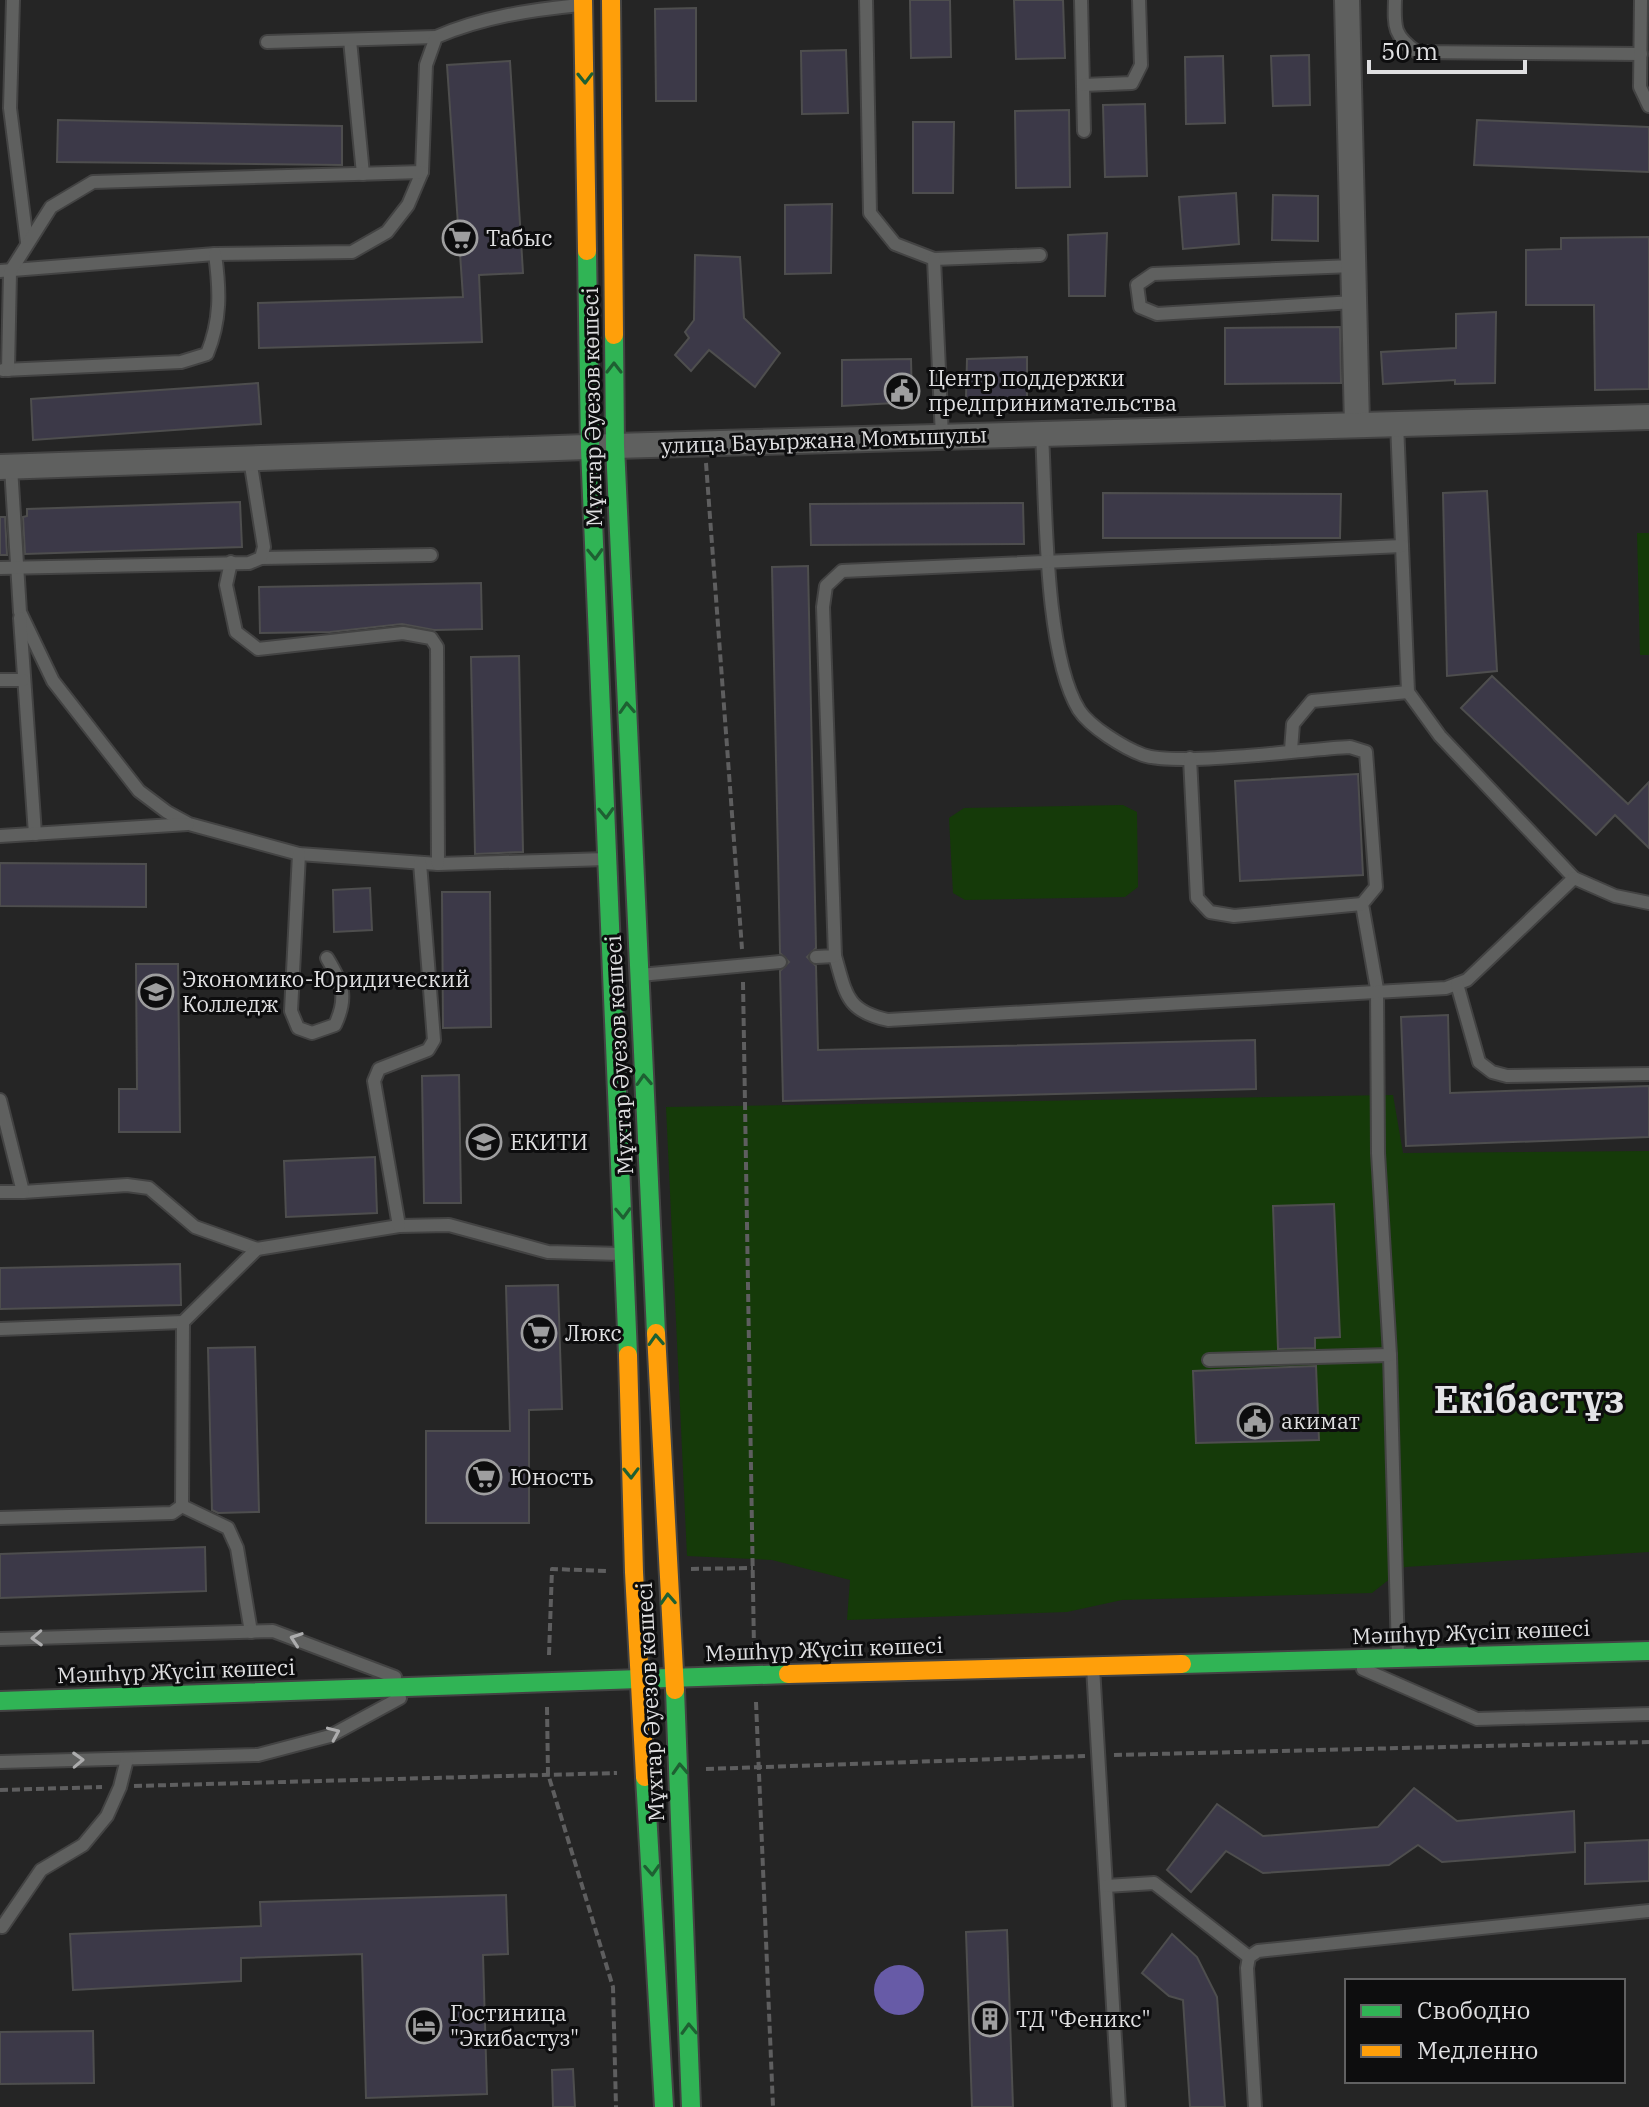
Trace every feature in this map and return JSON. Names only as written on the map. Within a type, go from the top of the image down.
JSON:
[{"type":"street","name":"Мұхтар Әуезов көшесі","points":[[611,0],[615,446],[672,1677],[680,1770],[691,2107]]},
{"type":"street","points":[[1347,0],[1357,425]]},
{"type":"street","name":"Мұхтар Әуезов көшесі","points":[[584,2],[590,448],[625,1254],[639,1681],[647,1773],[664,2107]]},
{"type":"street","name":"улица Бауыржана Момышулы","points":[[5,467],[705,443],[1649,417]]},
{"type":"street","name":"Мәшһүр Жүсіп көшесі","points":[[0,1701],[639,1681],[672,1677],[1649,1651]]},
{"type":"lane","points":[[13,0],[10,108],[27,242]]},
{"type":"lane","points":[[866,0],[870,213],[895,244],[934,259],[1040,255]]},
{"type":"lane","points":[[1081,0],[1084,131]]},
{"type":"lane","points":[[1083,85],[1132,83],[1141,65],[1139,0]]},
{"type":"lane","points":[[1395,0],[1394,22],[1400,40],[1417,52],[1641,54]]},
{"type":"lane","points":[[1641,0],[1640,87],[1649,106]]},
{"type":"lane","points":[[267,42],[436,37],[465,25],[584,2]]},
{"type":"lane","points":[[5,272],[215,254],[352,252],[387,232],[408,205],[422,172],[426,65],[436,37]]},
{"type":"lane","points":[[350,40],[363,174]]},
{"type":"lane","points":[[215,254],[219,288],[218,328],[207,354],[181,362],[4,370],[5,272],[51,207],[93,182],[422,172]]},
{"type":"lane","points":[[934,259],[942,437]]},
{"type":"lane","points":[[1353,266],[1153,274],[1137,285],[1140,307],[1157,314],[1354,302]]},
{"type":"lane","points":[[1397,423],[1408,692],[1440,736],[1574,878],[1615,896],[1649,903]]},
{"type":"lane","points":[[1042,434],[1049,563],[1059,660],[1080,711],[1109,736],[1145,756],[1190,758],[1350,747],[1366,752],[1376,887],[1362,904],[1234,916],[1210,912],[1197,898],[1190,758]]},
{"type":"lane","points":[[250,459],[264,547],[261,558]]},
{"type":"lane","points":[[5,467],[19,567],[23,680],[35,834]]},
{"type":"lane","points":[[1402,546],[842,571],[826,586],[823,607],[835,956],[849,1001],[866,1015],[888,1020],[1377,989],[1446,988],[1467,980],[1574,878]]},
{"type":"lane","points":[[0,568],[249,563],[261,558],[431,555]]},
{"type":"lane","points":[[231,562],[226,585],[236,632],[258,649],[403,633],[419,633],[431,638],[437,647],[438,864]]},
{"type":"lane","points":[[20,612],[53,681],[139,791],[189,824],[299,854],[438,864],[634,859]]},
{"type":"lane","points":[[0,680],[23,680]]},
{"type":"lane","points":[[1291,750],[1293,724],[1312,701],[1408,692]]},
{"type":"lane","points":[[0,836],[189,824]]},
{"type":"lane","points":[[299,854],[291,1011],[298,1028],[312,1033],[335,1025],[344,1005],[343,984],[327,958]]},
{"type":"lane","points":[[399,1226],[374,1081],[379,1069],[428,1050],[434,1040],[420,863]]},
{"type":"lane","points":[[1362,904],[1377,989],[1378,1153],[1390,1355],[1398,1658]]},
{"type":"lane","points":[[816,957],[835,956]]},
{"type":"lane","points":[[613,979],[780,962]]},
{"type":"lane","points":[[1457,984],[1479,1062],[1492,1072],[1507,1076],[1649,1074]]},
{"type":"lane","points":[[0,1100],[23,1192]]},
{"type":"lane","points":[[0,1192],[127,1185],[149,1188],[195,1227],[257,1249],[399,1226],[449,1225],[548,1252],[625,1254]]},
{"type":"lane","points":[[0,1329],[183,1322],[257,1249]]},
{"type":"lane","points":[[182,1506],[183,1322]]},
{"type":"lane","points":[[1209,1360],[1390,1355]]},
{"type":"lane","points":[[0,1518],[172,1513],[182,1506]]},
{"type":"lane","points":[[182,1506],[228,1528],[237,1548],[251,1632]]},
{"type":"lane","points":[[0,1639],[273,1631],[421,1687]]},
{"type":"lane","points":[[1341,1660],[1477,1719],[1649,1714]]},
{"type":"lane","points":[[1093,1666],[1119,2107]]},
{"type":"lane","points":[[0,1762],[258,1755],[330,1736],[421,1687]]},
{"type":"lane","points":[[2,1927],[41,1870],[83,1845],[107,1816],[120,1787],[127,1759]]},
{"type":"lane","points":[[1106,1886],[1154,1883],[1249,1957],[1255,2107]]},
{"type":"lane","points":[[1249,1957],[1258,1951],[1649,1911]]},
{"type":"path","points":[[705,443],[743,964],[754,1675],[773,2107]]},
{"type":"path","points":[[552,1569],[547,1683],[548,1774],[613,1987],[616,2107]]},
{"type":"path","points":[[680,1770],[1649,1742]]},
{"type":"path","points":[[0,1790],[647,1773]]},
{"type":"green space","points":[[1637,533],[1649,533],[1649,655],[1640,655]]},
{"type":"green space","points":[[1123,805],[1137,812],[1138,887],[1125,897],[965,900],[953,893],[949,818],[964,808]]},
{"type":"green space","points":[[1393,1095],[1403,1153],[1649,1151],[1649,1552],[1405,1567],[1372,1593],[1122,1600],[1067,1612],[847,1620],[850,1580],[772,1560],[687,1556],[666,1107]]},
{"type":"shaded area","points":[[899,1965],[917,1972],[924,1990],[917,2008],[899,2015],[881,2008],[874,1990],[881,1972]]},
{"type":"building","points":[[910,0],[950,0],[951,57],[911,58]]},
{"type":"building","points":[[1014,0],[1063,0],[1065,58],[1016,59]]},
{"type":"building","points":[[696,8],[696,101],[656,101],[655,9]]},
{"type":"building","points":[[846,50],[848,113],[802,114],[801,51]]},
{"type":"building","points":[[1309,55],[1310,105],[1273,106],[1271,56]]},
{"type":"building","points":[[1223,56],[1225,123],[1186,124],[1185,57]]},
{"type":"building","points":[[510,61],[523,273],[479,275],[482,342],[259,348],[258,303],[463,297],[447,65]]},
{"type":"building","points":[[1145,104],[1147,176],[1105,177],[1103,105]]},
{"type":"building","points":[[1069,110],[1070,187],[1016,188],[1015,111]]},
{"type":"building","points":[[58,120],[342,126],[342,165],[57,162]]},
{"type":"building","points":[[1477,120],[1649,127],[1649,172],[1474,165]]},
{"type":"building","points":[[913,122],[954,122],[953,193],[913,193]]},
{"type":"building","points":[[1236,193],[1239,244],[1183,249],[1179,197]]},
{"type":"building","points":[[1273,195],[1318,196],[1318,241],[1272,240]]},
{"type":"building","points":[[832,204],[831,273],[785,274],[785,205]]},
{"type":"building","points":[[1107,233],[1105,296],[1069,296],[1068,235]]},
{"type":"building","points":[[1649,237],[1649,389],[1595,390],[1594,305],[1526,305],[1526,250],[1561,249],[1561,238]]},
{"type":"building","points":[[695,255],[740,257],[744,318],[780,353],[755,387],[709,350],[691,371],[675,355],[689,338],[685,332],[694,320]]},
{"type":"building","points":[[1496,312],[1495,383],[1455,384],[1455,380],[1383,384],[1381,352],[1456,348],[1456,314]]},
{"type":"building","points":[[1340,327],[1341,383],[1225,384],[1225,328]]},
{"type":"building","points":[[1027,357],[1027,399],[966,398],[967,359]]},
{"type":"building","points":[[911,359],[912,402],[842,406],[842,360]]},
{"type":"building","points":[[258,383],[261,424],[33,440],[31,399]]},
{"type":"building","points":[[1487,491],[1497,671],[1447,676],[1443,493]]},
{"type":"building","points":[[1103,493],[1341,494],[1340,538],[1103,538]]},
{"type":"building","points":[[240,502],[242,547],[25,554],[23,517],[27,516],[27,509]]},
{"type":"building","points":[[1023,503],[1024,544],[811,545],[810,504]]},
{"type":"building","points":[[0,517],[5,517],[7,555],[0,555]]},
{"type":"building","points":[[808,566],[816,948],[807,957],[816,966],[818,1050],[1255,1040],[1256,1089],[783,1101],[780,971],[789,962],[780,953],[772,567]]},
{"type":"building","points":[[481,583],[482,629],[434,630],[402,624],[330,632],[260,633],[259,587]]},
{"type":"building","points":[[519,656],[523,852],[475,854],[471,657]]},
{"type":"building","points":[[1492,676],[1628,804],[1649,782],[1649,848],[1615,815],[1596,835],[1461,708]]},
{"type":"building","points":[[1358,774],[1363,875],[1240,881],[1235,781]]},
{"type":"building","points":[[0,863],[146,864],[146,907],[0,906]]},
{"type":"building","points":[[370,888],[372,930],[334,932],[333,890]]},
{"type":"building","points":[[442,892],[490,892],[491,1027],[443,1028]]},
{"type":"building","points":[[136,964],[178,964],[180,1132],[119,1132],[119,1089],[137,1089]]},
{"type":"building","points":[[1448,1015],[1450,1093],[1649,1086],[1649,1137],[1406,1146],[1401,1017]]},
{"type":"building","points":[[459,1075],[461,1203],[424,1203],[422,1076]]},
{"type":"building","points":[[375,1157],[377,1213],[286,1217],[284,1161]]},
{"type":"building","points":[[1334,1204],[1340,1337],[1315,1338],[1315,1348],[1278,1349],[1273,1206]]},
{"type":"building","points":[[180,1264],[181,1305],[0,1309],[0,1268]]},
{"type":"building","points":[[558,1285],[562,1409],[529,1410],[529,1523],[426,1523],[426,1431],[510,1431],[506,1286]]},
{"type":"building","points":[[255,1347],[259,1512],[218,1513],[212,1510],[208,1348]]},
{"type":"building","points":[[1316,1366],[1319,1440],[1196,1443],[1193,1371]]},
{"type":"building","points":[[205,1547],[206,1591],[0,1598],[0,1554]]},
{"type":"building","points":[[1414,1788],[1457,1821],[1574,1811],[1575,1852],[1442,1862],[1418,1845],[1389,1865],[1263,1873],[1226,1851],[1191,1892],[1167,1870],[1217,1804],[1263,1836],[1378,1827]]},
{"type":"building","points":[[1649,1840],[1649,1881],[1585,1884],[1585,1843]]},
{"type":"building","name":"Гостиница \"Экибастуз\"","points":[[506,1895],[508,1954],[483,1955],[487,2094],[366,2098],[362,1954],[241,1958],[241,1981],[73,1990],[70,1934],[261,1926],[260,1902]]},
{"type":"building","name":"ТД \"Феникс\"","points":[[1007,1930],[1013,2107],[972,2107],[966,1932]]},
{"type":"building","points":[[1172,1934],[1197,1957],[1217,1997],[1225,2107],[1190,2107],[1183,2000],[1169,1996],[1142,1973]]},
{"type":"building","points":[[93,2031],[94,2083],[0,2084],[0,2032]]},
{"type":"building","points":[[573,2069],[575,2107],[553,2107],[552,2070]]},
{"type":"traffic: fast","points":[[587,251],[590,448],[628,1355]]},
{"type":"traffic: fast","points":[[614,335],[615,446],[656,1333]]},
{"type":"traffic: fast","points":[[1182,1664],[1649,1651]]},
{"type":"traffic: fast","points":[[0,1701],[788,1674]]},
{"type":"traffic: fast","points":[[675,1690],[691,2107]]},
{"type":"traffic: fast","points":[[645,1777],[664,2107]]},
{"type":"traffic: slow","points":[[583,0],[587,251]]},
{"type":"traffic: slow","points":[[611,0],[614,335]]},
{"type":"traffic: slow","points":[[656,1333],[675,1690]]},
{"type":"traffic: slow","points":[[628,1355],[634,1572],[645,1777]]},
{"type":"traffic: slow","points":[[788,1674],[1182,1664]]},
{"type":"place","name":"Табыс","points":[[460,238]]},
{"type":"place","name":"Центр поддержки предпринимательства","points":[[902,391]]},
{"type":"place","name":"Экономико-Юридический Колледж","points":[[156,992]]},
{"type":"place","name":"ЕКИТИ","points":[[484,1142]]},
{"type":"place","name":"Люкс","points":[[539,1333]]},
{"type":"place","name":"акимат","points":[[1255,1421]]},
{"type":"place","name":"Юность","points":[[484,1477]]},
{"type":"place","name":"ТД \"Феникс\"","points":[[990,2019]]},
{"type":"place","name":"Гостиница \"Экибастуз\"","points":[[424,2026]]},
{"type":"district","name":"Екібастұз","points":[[1529,1400]]}]
